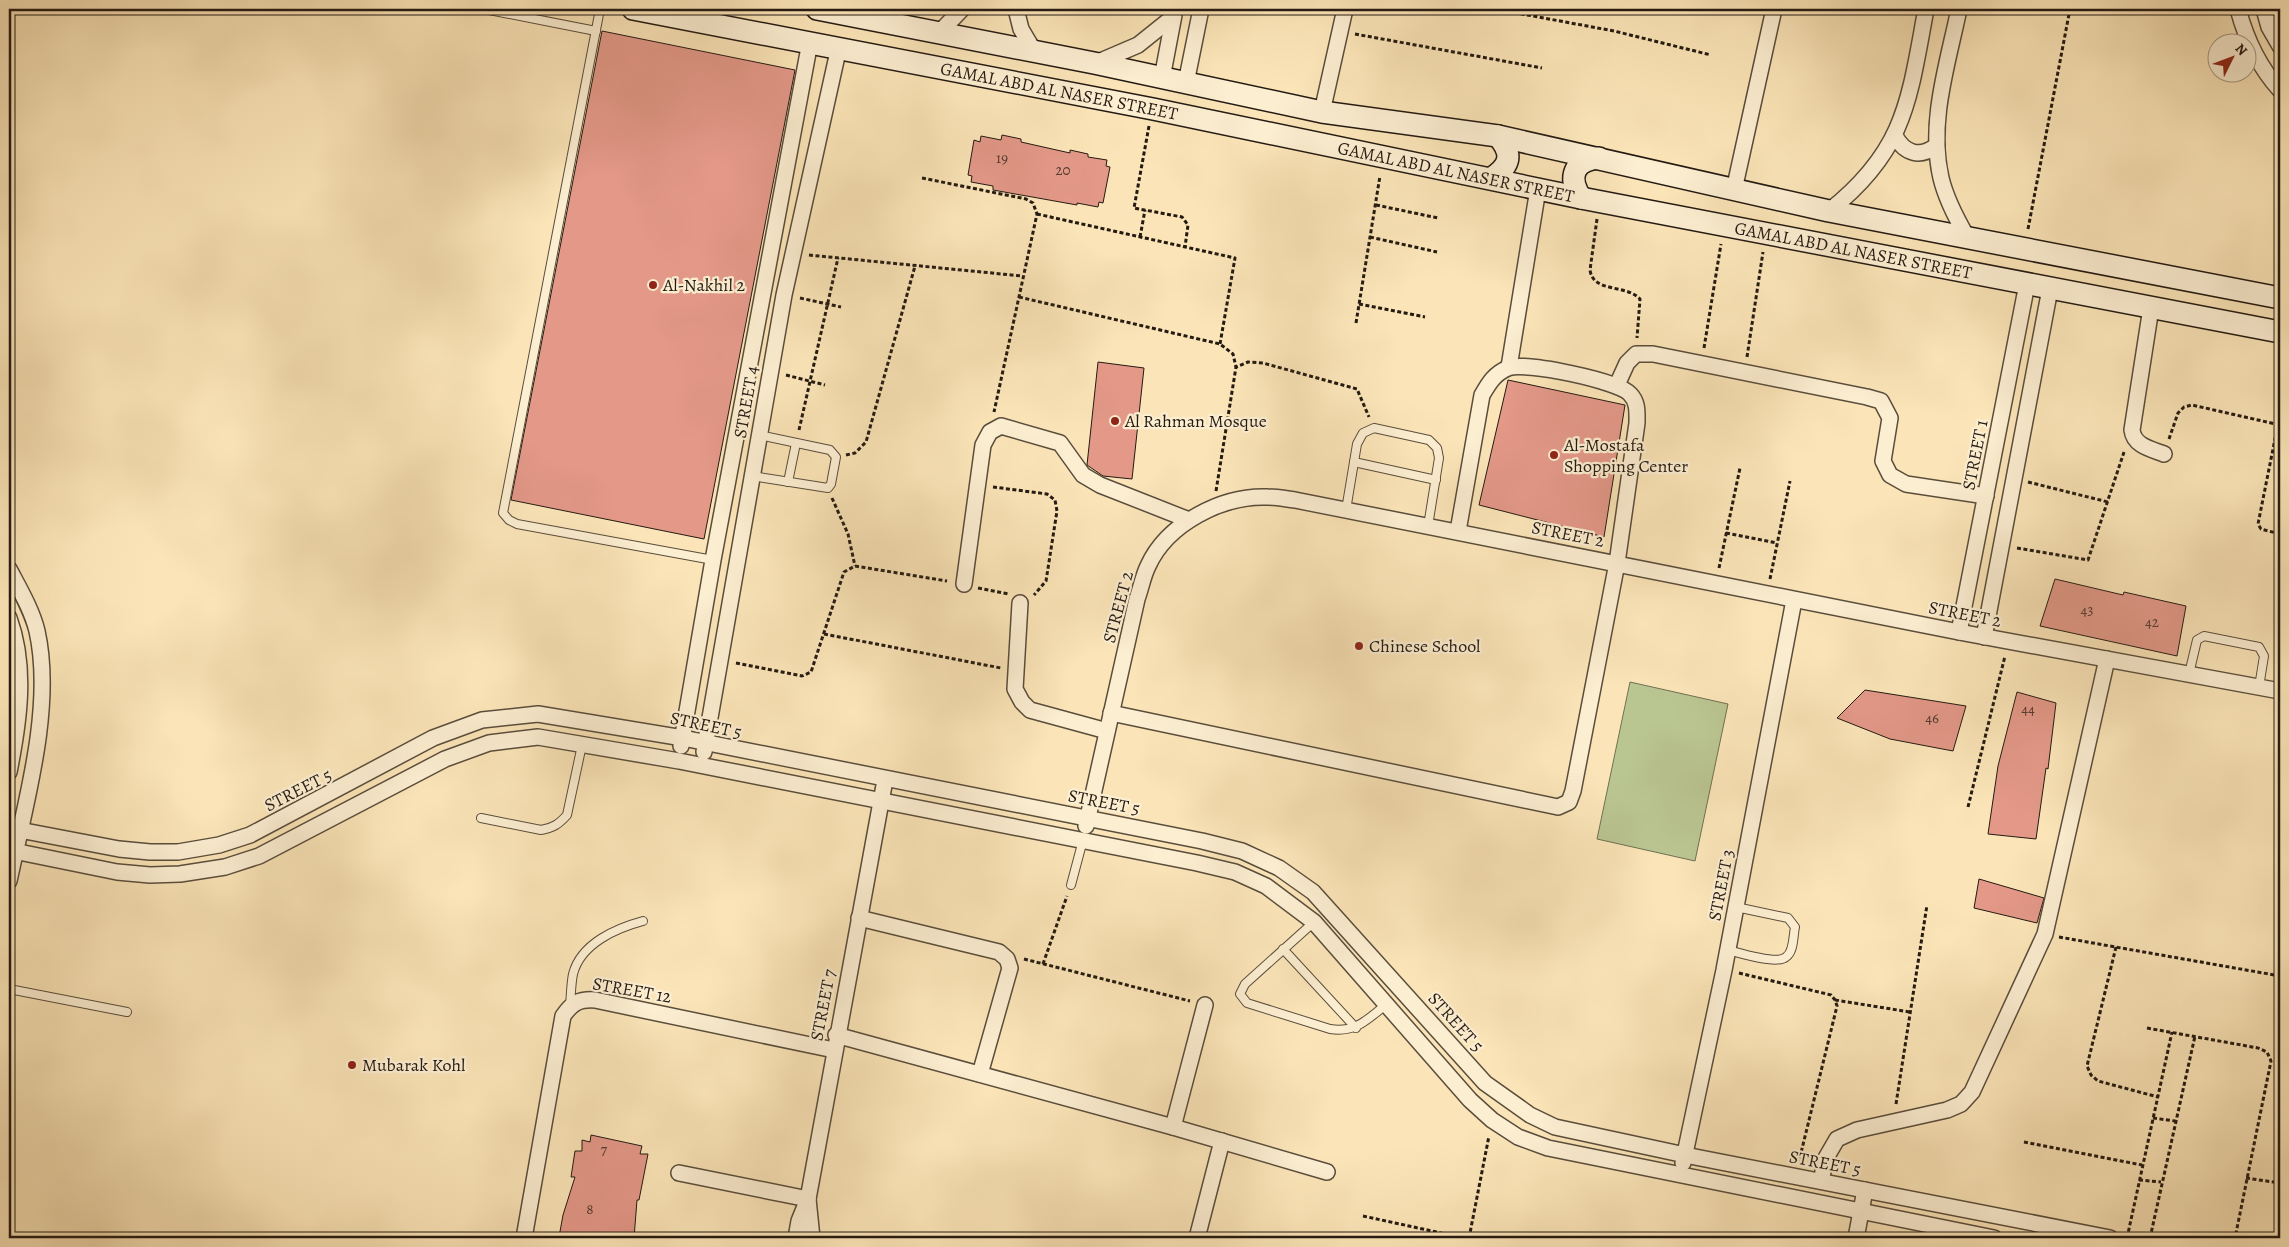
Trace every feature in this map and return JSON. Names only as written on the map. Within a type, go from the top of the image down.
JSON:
[{"type":"main road","name":"GAMAL ABD AL NASER STREET","points":[[633,9],[839,47],[1153,109],[1538,189],[2280,332]]},
{"type":"main road","name":"GAMAL ABD AL NASER STREET","points":[[817,9],[1094,63],[1322,112],[1498,136],[1829,211],[2280,298]]},
{"type":"main road","points":[[1492,178],[1503,171],[1508,159],[1506,146],[1498,136]]},
{"type":"main road","points":[[1590,199],[1574,188],[1573,176],[1578,166],[1588,158],[1599,158]]},
{"type":"street","points":[[938,34],[962,9]]},
{"type":"street","points":[[1016,9],[1021,29],[1034,51]]},
{"type":"street","points":[[1186,83],[1201,9]]},
{"type":"street","points":[[1322,112],[1345,9]]},
{"type":"street","points":[[1734,190],[1774,9]]},
{"type":"street","points":[[1829,211],[1855,190],[1878,165],[1895,136],[1906,107],[1926,9]]},
{"type":"street","points":[[1959,9],[1938,114],[1936,146],[1941,178],[1951,209],[1967,237]]},
{"type":"street","points":[[2238,9],[2245,36],[2269,78],[2280,90]]},
{"type":"street","points":[[2264,9],[2269,26],[2280,46]]},
{"type":"street","points":[[1094,63],[1138,45],[1174,13]]},
{"type":"street","points":[[1162,78],[1174,13]]},
{"type":"street","name":"STREET 4","points":[[679,760],[810,42]]},
{"type":"street","name":"STREET 4","points":[[702,766],[784,295],[839,47]]},
{"type":"street","points":[[1895,136],[1900,145],[1908,151],[1918,154],[1928,152],[1936,146]]},
{"type":"street","points":[[1509,367],[1538,189]]},
{"type":"street","name":"STREET 1","points":[[1959,632],[2027,284]]},
{"type":"street","points":[[1984,637],[2050,288]]},
{"type":"street","points":[[2151,308],[2132,430],[2133,438],[2139,444],[2164,454]]},
{"type":"street","points":[[1617,385],[1627,363],[1636,354],[1653,354],[1881,401],[1890,418],[1883,461],[1890,475],[1906,484],[1986,496]]},
{"type":"street","points":[[1111,713],[1558,807],[1569,802],[1573,791],[1617,563],[1638,407],[1630,393],[1617,385],[1528,366],[1509,367],[1492,377],[1482,395],[1458,531]]},
{"type":"street","points":[[964,584],[976,484],[983,445],[990,432],[1001,426],[1060,443],[1083,475],[1100,485],[1189,520]]},
{"type":"street","name":"STREET 2","points":[[1083,840],[1137,599],[1148,565],[1168,538],[1189,520],[1213,508],[1240,499],[1267,496],[1346,510],[1617,563],[1767,595],[2280,691]]},
{"type":"street","points":[[9,569],[37,630],[42,672],[38,728],[14,829],[9,881]]},
{"type":"street","name":"STREET 3","points":[[1681,1177],[1728,950],[1794,600]]},
{"type":"street","points":[[1020,603],[1015,689],[1022,702],[1030,710],[1107,731]]},
{"type":"street","points":[[9,618],[16,636],[20,672],[13,750],[9,772]]},
{"type":"street","points":[[1821,1181],[1826,1158],[1838,1139],[1857,1130],[1947,1110],[1961,1104],[1972,1092],[2046,934],[2107,659]]},
{"type":"street","name":"STREET 5","points":[[14,829],[119,849],[150,852],[178,852],[219,845],[250,835],[433,738],[482,720],[538,714],[683,738],[885,780],[1088,818],[1242,851],[1280,868],[1313,892],[1485,1083],[1507,1101],[1530,1116],[1555,1127],[1685,1155],[2110,1238]]},
{"type":"street","points":[[12,851],[116,872],[150,875],[204,871],[259,856],[445,759],[489,743],[538,737],[679,760],[1235,872],[1266,886],[1314,922],[1470,1100],[1492,1120],[1518,1136],[1548,1148],[1681,1177],[1994,1238]]},
{"type":"street","name":"STREET 7","points":[[812,1238],[808,1199],[835,1043],[885,780]]},
{"type":"street","points":[[859,918],[999,952],[1007,959],[1010,968],[980,1074]]},
{"type":"street","name":"STREET 12","points":[[524,1238],[563,1016],[570,1005],[582,1000],[595,1000],[835,1043],[980,1074],[1173,1126],[1327,1172]]},
{"type":"street","points":[[1173,1126],[1205,1005]]},
{"type":"street","points":[[1197,1238],[1222,1141]]},
{"type":"street","points":[[679,1173],[808,1199],[799,1221],[796,1238]]},
{"type":"street","points":[[1856,1238],[1865,1190]]},
{"type":"lane","points":[[484,9],[596,31]]},
{"type":"lane","points":[[600,9],[503,513],[509,520],[517,524],[714,560]]},
{"type":"lane","points":[[1346,510],[1357,444],[1363,433],[1374,428],[1429,440],[1437,448],[1439,458],[1428,526]]},
{"type":"lane","points":[[752,476],[828,488],[831,484],[836,457],[830,450],[759,435]]},
{"type":"lane","points":[[788,482],[796,443]]},
{"type":"lane","points":[[1354,462],[1436,480]]},
{"type":"lane","points":[[2189,674],[2199,638],[2204,636],[2256,646],[2263,651],[2264,656],[2259,687]]},
{"type":"lane","points":[[481,818],[541,830],[551,828],[561,822],[567,815],[582,744]]},
{"type":"lane","points":[[1071,885],[1083,840]]},
{"type":"lane","points":[[1728,950],[1777,961],[1787,957],[1791,950],[1795,927],[1788,918],[1736,907]]},
{"type":"lane","points":[[570,1005],[574,972],[586,953],[602,938],[622,927],[644,921]]},
{"type":"lane","points":[[1314,922],[1244,984],[1240,994],[1246,1003],[1330,1029],[1343,1031],[1356,1028],[1387,1004]]},
{"type":"lane","points":[[1283,950],[1356,1028]]},
{"type":"lane","points":[[9,989],[127,1012]]},
{"type":"path","points":[[1495,9],[1614,31],[1711,55]]},
{"type":"path","points":[[2025,248],[2070,9]]},
{"type":"path","points":[[1340,32],[1542,68]]},
{"type":"path","points":[[1153,109],[1134,208],[1182,217],[1188,225],[1185,247]]},
{"type":"path","points":[[1356,323],[1384,158]]},
{"type":"path","points":[[922,178],[1026,199],[1033,203],[1037,214],[1022,276],[990,432]]},
{"type":"path","points":[[1590,199],[1591,277],[1598,284],[1635,294],[1640,299],[1636,354]]},
{"type":"path","points":[[1376,205],[1438,218]]},
{"type":"path","points":[[1140,237],[1146,210]]},
{"type":"path","points":[[1037,214],[1235,258],[1220,344]]},
{"type":"path","points":[[1702,364],[1724,225]]},
{"type":"path","points":[[1745,372],[1766,233]]},
{"type":"path","points":[[1370,237],[1437,252]]},
{"type":"path","points":[[794,254],[1022,276]]},
{"type":"path","points":[[796,443],[838,258]]},
{"type":"path","points":[[836,457],[855,453],[866,442],[915,266]]},
{"type":"path","points":[[784,295],[841,307]]},
{"type":"path","points":[[1019,297],[1220,344],[1233,354],[1236,367],[1213,508]]},
{"type":"path","points":[[1359,304],[1425,317]]},
{"type":"path","points":[[1236,367],[1248,362],[1263,363],[1357,389],[1374,428]]},
{"type":"path","points":[[771,372],[825,385]]},
{"type":"path","points":[[2164,454],[2178,413],[2184,407],[2192,405],[2279,424],[2258,524],[2261,529],[2280,534]]},
{"type":"path","points":[[2002,545],[2088,560],[2132,430]]},
{"type":"path","points":[[1716,584],[1740,468]]},
{"type":"path","points":[[2014,479],[2108,502]]},
{"type":"path","points":[[1767,595],[1790,481]]},
{"type":"path","points":[[721,660],[802,676],[811,672],[844,572],[855,566],[909,573],[964,584],[1014,596],[1020,603],[1038,593],[1046,582],[1058,511],[1056,500],[1047,494],[976,484]]},
{"type":"path","points":[[828,488],[848,534],[855,566]]},
{"type":"path","points":[[1726,534],[1778,543]]},
{"type":"path","points":[[824,634],[1016,671]]},
{"type":"path","points":[[1968,807],[2009,641]]},
{"type":"path","points":[[1044,964],[1071,885]]},
{"type":"path","points":[[1893,1122],[1927,905]]},
{"type":"path","points":[[2046,934],[2280,976]]},
{"type":"path","points":[[2116,947],[2087,1066],[2091,1075],[2098,1081],[2158,1097]]},
{"type":"path","points":[[999,952],[1205,1005]]},
{"type":"path","points":[[1724,970],[1831,996],[1835,1000],[1837,1006],[1796,1176]]},
{"type":"path","points":[[1835,1000],[1910,1012]]},
{"type":"path","points":[[2147,1028],[2258,1048],[2267,1052],[2271,1060],[2235,1238]]},
{"type":"path","points":[[2127,1238],[2172,1032]]},
{"type":"path","points":[[2150,1238],[2195,1036]]},
{"type":"path","points":[[2153,1118],[2176,1121]]},
{"type":"path","points":[[1469,1238],[1492,1120]]},
{"type":"path","points":[[2024,1142],[2142,1165]]},
{"type":"path","points":[[2246,1178],[2280,1183]]},
{"type":"path","points":[[2139,1180],[2161,1182]]},
{"type":"path","points":[[1363,1216],[1464,1238]]},
{"type":"green space","points":[[1630,682],[1728,704],[1695,861],[1597,839]]},
{"type":"building","name":"Al-Nakhil 2","points":[[602,31],[795,70],[704,539],[511,500]]},
{"type":"building","points":[[1002,135],[1021,139],[1021,142],[1070,153],[1070,150],[1088,154],[1088,157],[1107,160],[1106,166],[1110,167],[1103,203],[1099,202],[1098,207],[1077,203],[1077,205],[993,190],[993,186],[971,182],[972,176],[968,175],[974,140],[980,142],[981,136],[1001,140]]},
{"type":"building","name":"Al Rahman Mosque","points":[[1098,362],[1144,368],[1132,479],[1103,476],[1087,465]]},
{"type":"building","name":"Al-Mostafa Shopping Center","points":[[1508,380],[1625,405],[1604,537],[1479,505]]},
{"type":"building","points":[[2055,579],[2123,595],[2124,592],[2186,606],[2177,656],[2040,626]]},
{"type":"building","points":[[1865,690],[1966,706],[1953,751],[1890,739],[1837,718]]},
{"type":"building","points":[[2017,692],[2056,703],[2048,769],[2046,768],[2036,839],[1988,834],[1998,766]]},
{"type":"building","points":[[1979,879],[2044,898],[2037,923],[1974,908]]},
{"type":"building","points":[[591,1135],[642,1146],[640,1154],[648,1154],[639,1200],[637,1200],[634,1238],[559,1237],[563,1215],[575,1177],[571,1177],[575,1151],[582,1151],[582,1140],[590,1142]]},
{"type":"place","name":"Al-Nakhil 2","points":[[653,285]]},
{"type":"place","name":"Al Rahman Mosque","points":[[1115,421]]},
{"type":"place","name":"Al-Mostafa Shopping Center","points":[[1554,455]]},
{"type":"place","name":"Chinese School","points":[[1359,646]]},
{"type":"place","name":"Mubarak Kohl","points":[[352,1065]]}]
